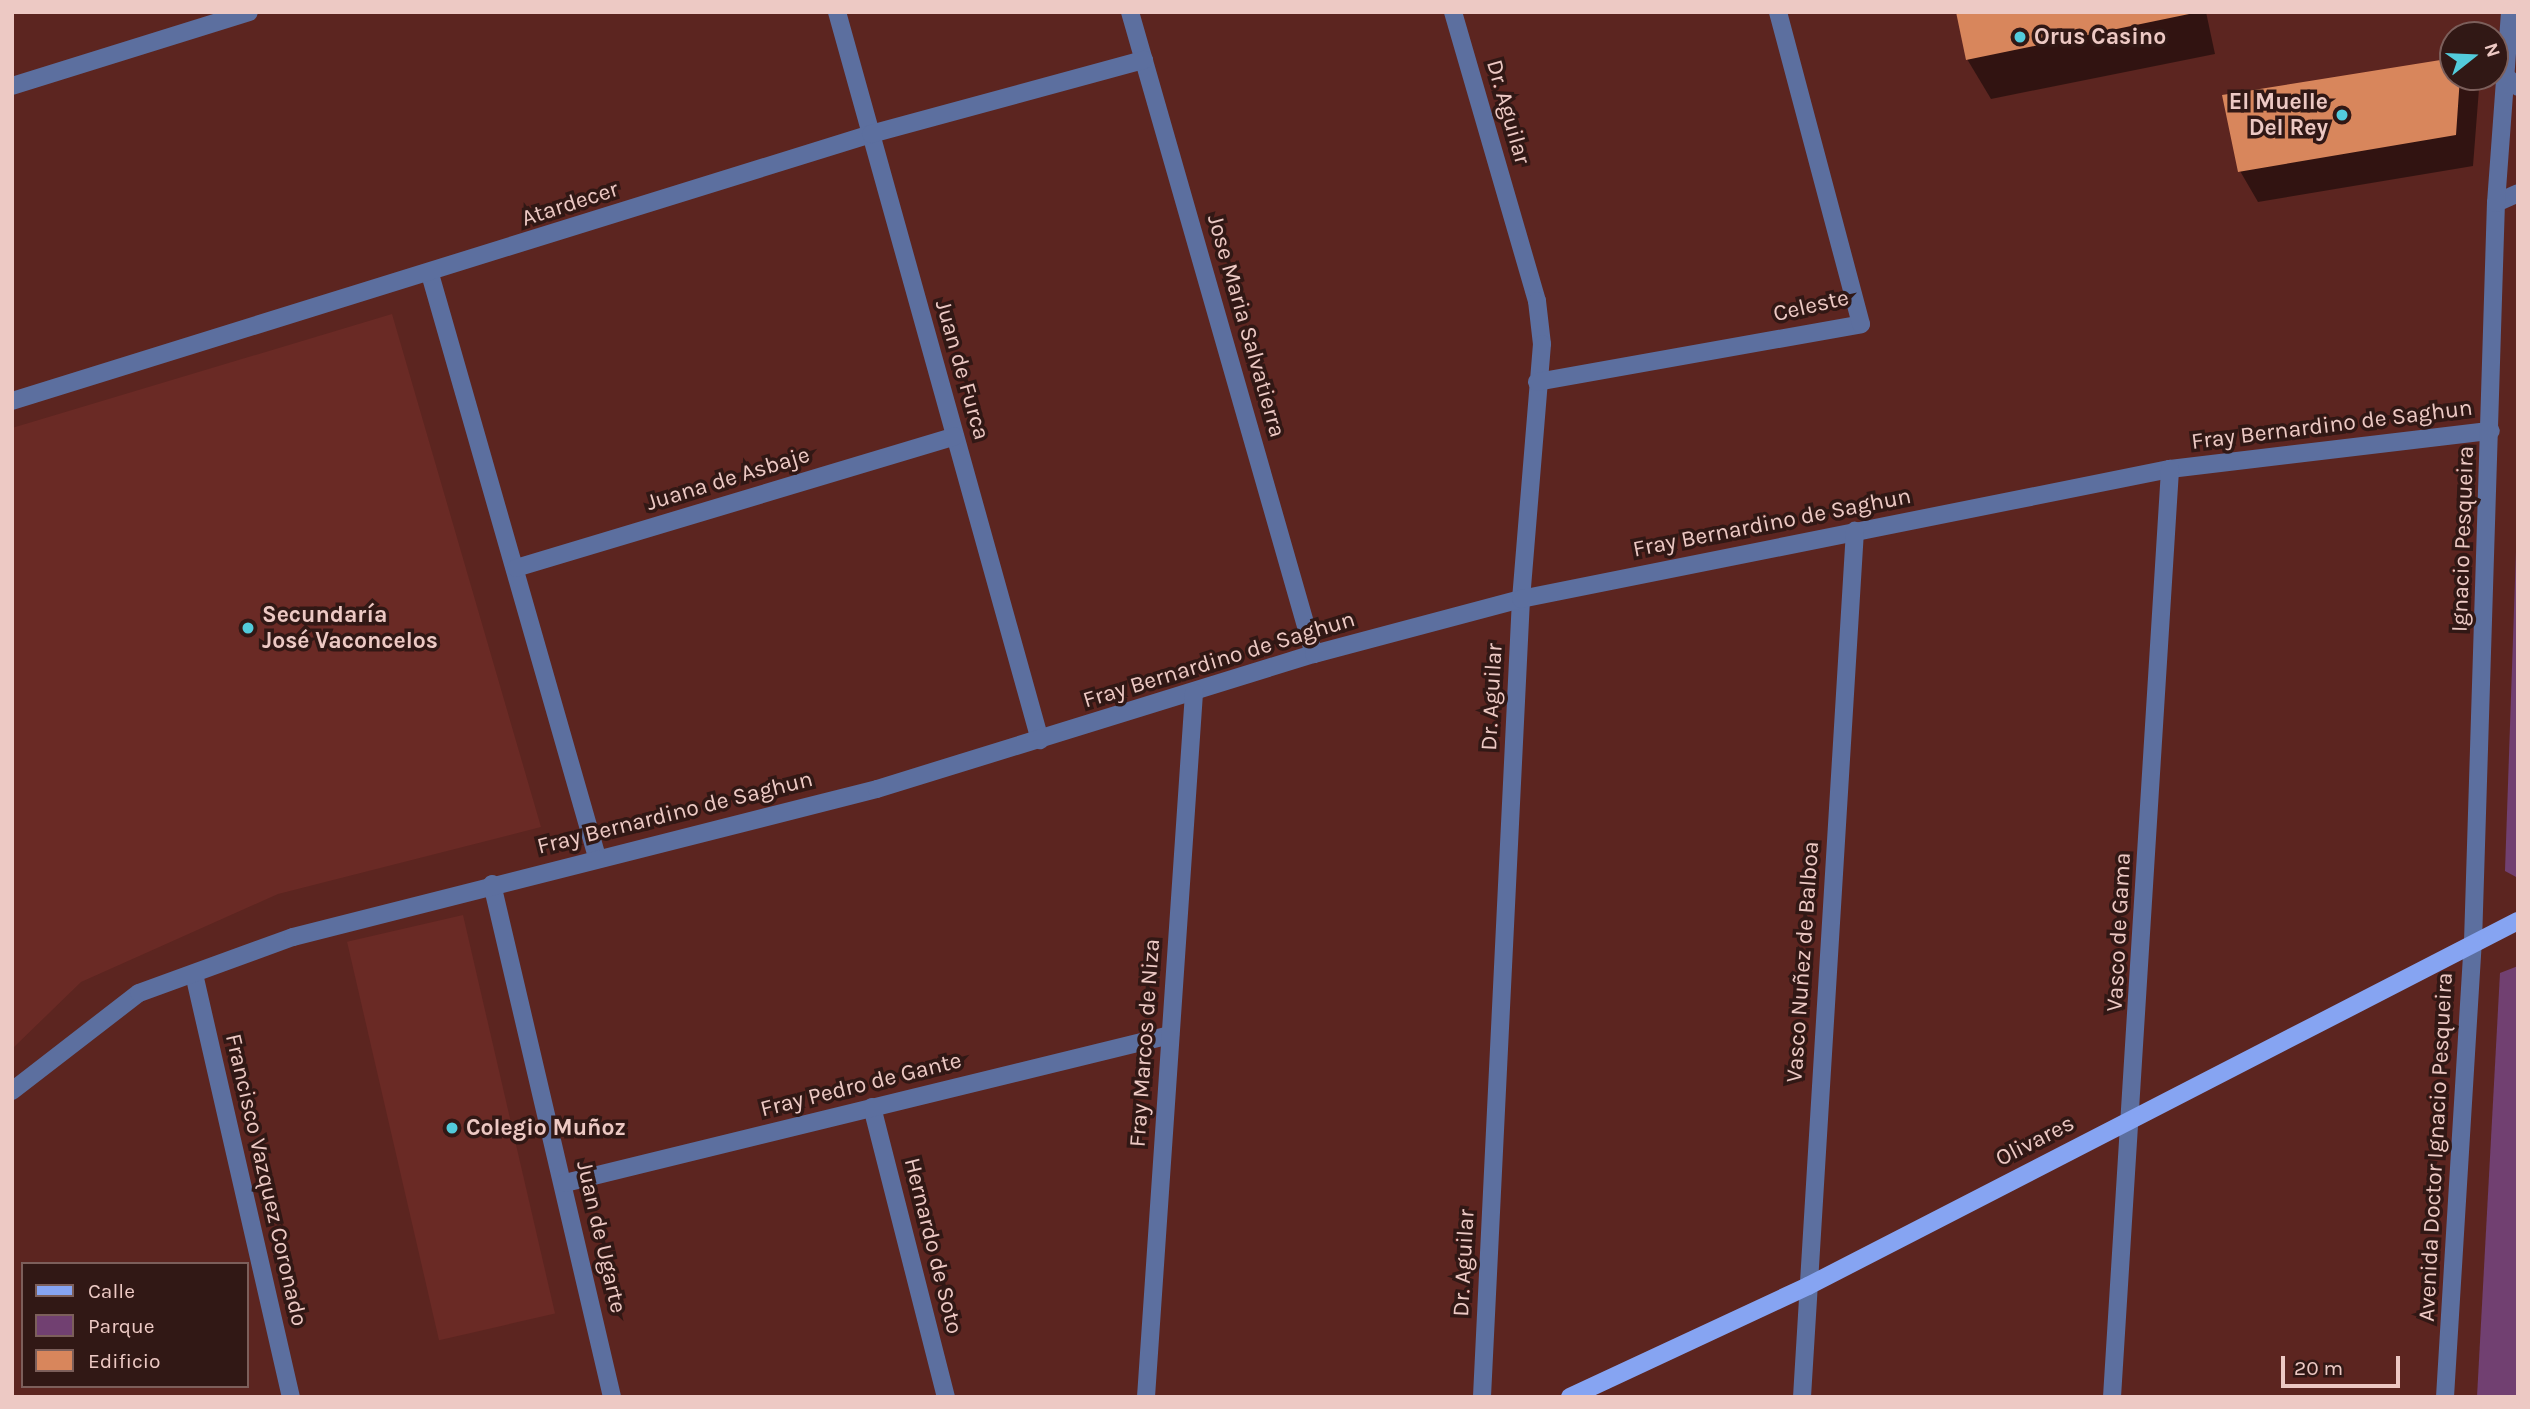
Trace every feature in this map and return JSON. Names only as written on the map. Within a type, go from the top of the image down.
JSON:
[{"type":"main road","name":"Olivares","points":[[1570,1397],[1808,1286],[2518,921]]},
{"type":"street","points":[[12,86],[249,12]]},
{"type":"street","name":"Juan de Furca","points":[[838,12],[1040,740]]},
{"type":"street","name":"Jose Maria Salvatierra","points":[[1130,12],[1314,654]]},
{"type":"street","name":"Dr. Aguilar","points":[[1453,12],[1537,300],[1537,382],[1521,599],[1482,1397]]},
{"type":"street","name":"Celeste","points":[[1537,382],[1861,324],[1778,12]]},
{"type":"street","name":"Atardecer","points":[[12,401],[430,274],[872,134],[1144,60]]},
{"type":"street","name":"Ignacio Pesqueira","points":[[2473,942],[2501,91]]},
{"type":"street","points":[[2496,203],[2518,193]]},
{"type":"street","points":[[430,274],[597,857]]},
{"type":"street","name":"Fray Bernardino de Saghun","points":[[12,1091],[110,1012],[194,974],[293,937],[597,857],[877,789],[1314,654],[1521,599],[2170,470],[2491,431]]},
{"type":"street","name":"Juana de Asbaje","points":[[516,568],[955,436]]},
{"type":"street","name":"Vasco de Gama","points":[[2112,1397],[2133,1118],[2170,470]]},
{"type":"street","name":"Vasco Nuñez de Balboa","points":[[1802,1397],[1855,531]]},
{"type":"street","name":"Fray Marcos de Niza","points":[[1146,1397],[1194,693]]},
{"type":"street","name":"Juan de Ugarte","points":[[492,884],[565,1183],[612,1397]]},
{"type":"street","name":"Avenida Doctor Ignacio Pesqueira","points":[[2445,1397],[2473,942]]},
{"type":"street","name":"Francisco Vazquez Coronado","points":[[194,974],[291,1397]]},
{"type":"street","name":"Fray Pedro de Gante","points":[[565,1183],[1170,1035]]},
{"type":"street","name":"Hernardo de Soto","points":[[872,1107],[946,1397]]},
{"type":"shaded area","name":"Secundaría José Vaconcelos","points":[[392,314],[541,827],[278,894],[81,982],[12,1049],[12,428]]},
{"type":"shaded area","name":"Colegio Muñoz","points":[[463,915],[555,1314],[439,1340],[347,942]]},
{"type":"green space","points":[[2518,494],[2518,878],[2505,871]]},
{"type":"green space","points":[[2518,966],[2518,1397],[2477,1397],[2500,973]]},
{"type":"building","name":"Orus Casino","points":[[1956,12],[2194,12],[2194,13],[1966,60]]},
{"type":"building","name":"El Muelle Del Rey","points":[[2439,60],[2439,91],[2459,91],[2456,135],[2238,172],[2222,95]]},
{"type":"place","name":"Orus Casino","points":[[2020,37]]},
{"type":"place","name":"El Muelle Del Rey","points":[[2342,115]]},
{"type":"place","name":"Secundaría José Vaconcelos","points":[[248,628]]},
{"type":"place","name":"Colegio Muñoz","points":[[452,1128]]}]
